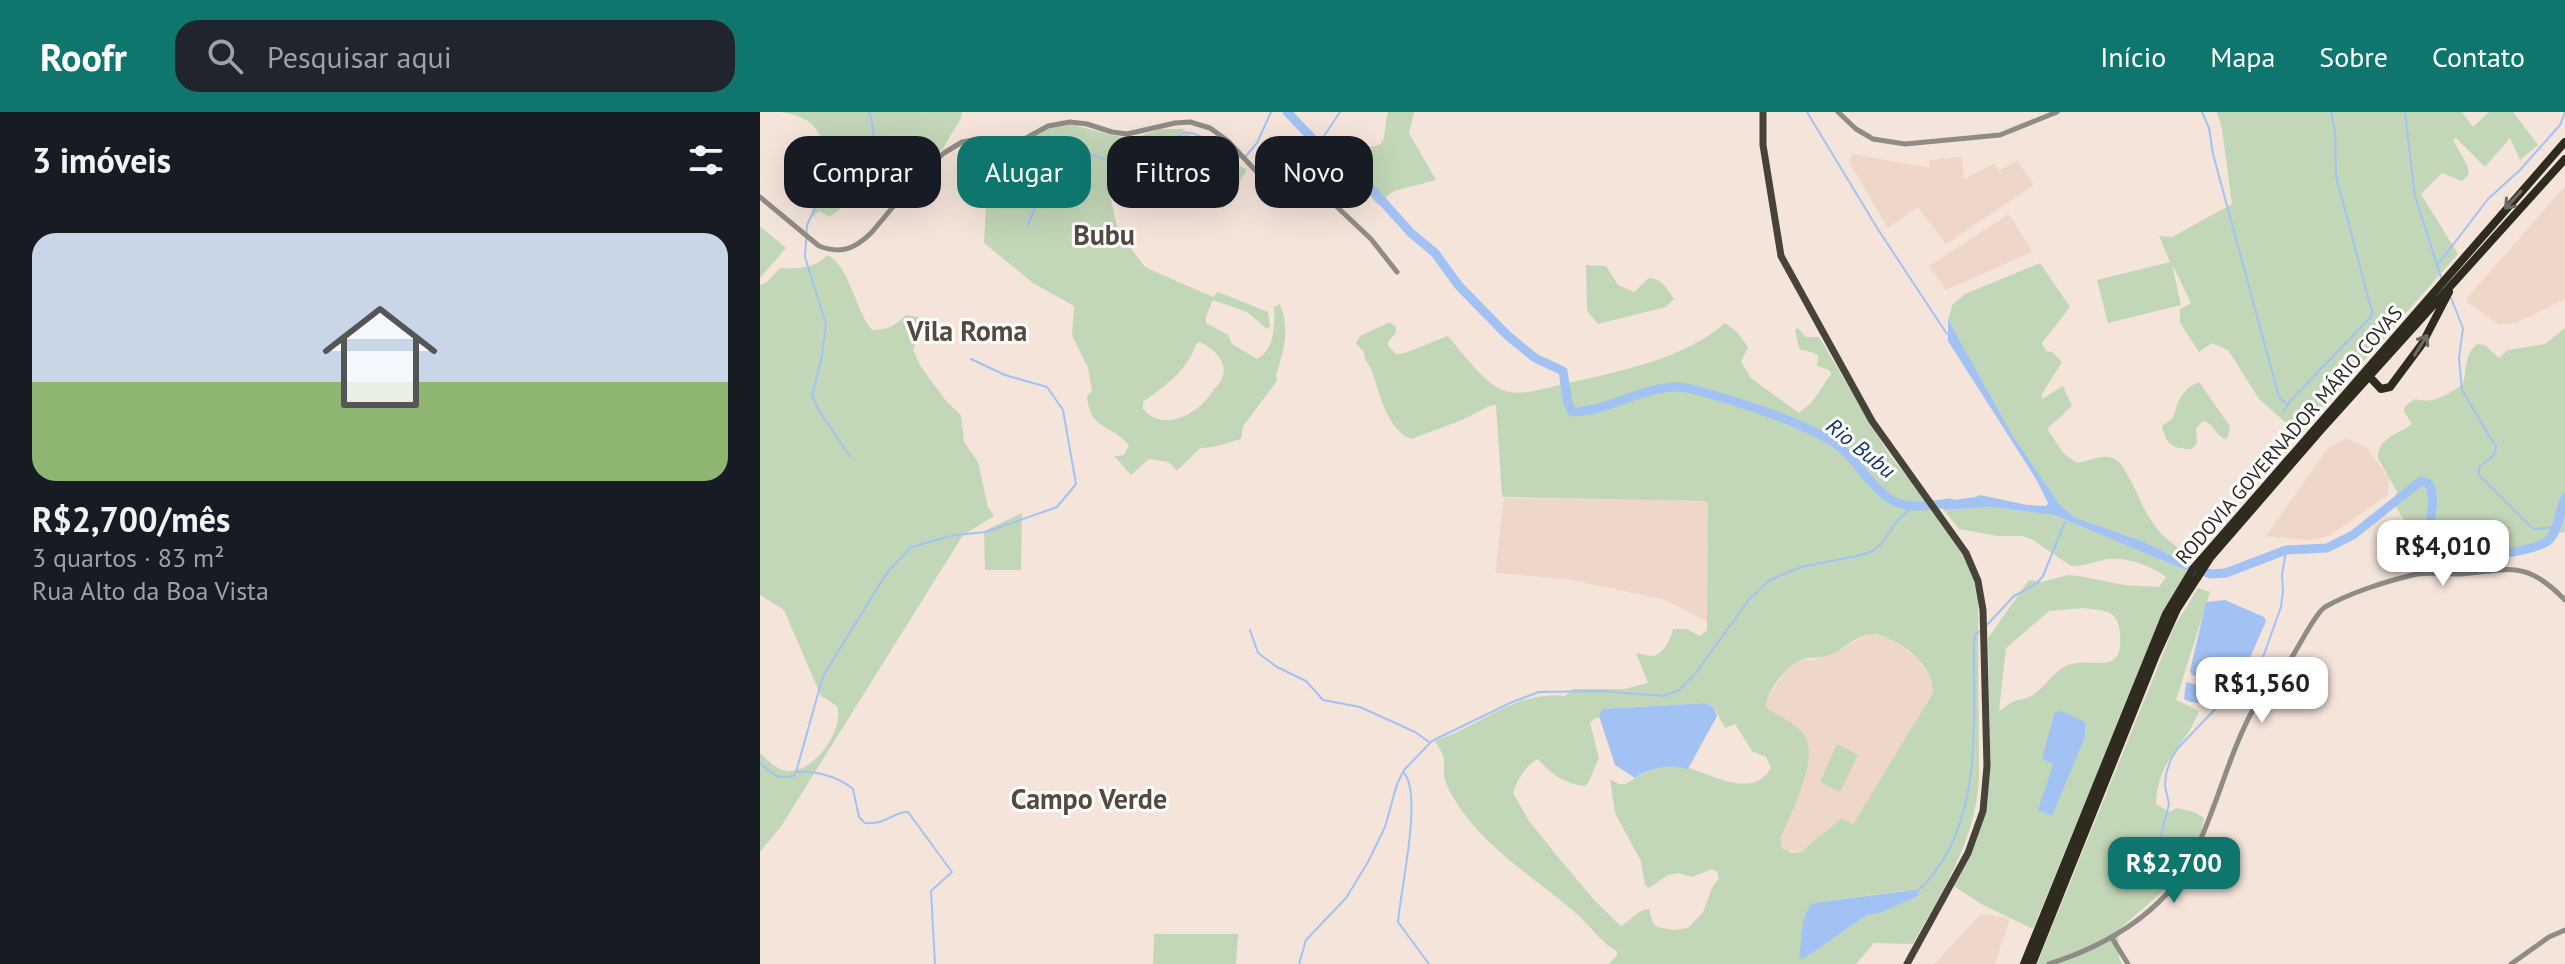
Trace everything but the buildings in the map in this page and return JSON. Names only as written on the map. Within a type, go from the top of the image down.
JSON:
[{"type":"highway","name":"RODOVIA GOVERNADOR MÁRIO COVAS","points":[[2024,964],[2155,640],[2185,587],[2207,556],[2565,142]]},
{"type":"highway","name":"RODOVIA GOVERNADOR MÁRIO COVAS","points":[[2207,556],[2565,159]]},
{"type":"highway","points":[[2426,300],[2421,312],[2368,372],[2369,378],[2383,389],[2395,382],[2430,330],[2453,284]]},
{"type":"highway","name":"RODOVIA GOVERNADOR MÁRIO COVAS","points":[[2032,964],[2185,587]]},
{"type":"main road","points":[[1763,112],[1763,145],[1781,256],[1861,403],[1895,456],[1966,553],[1978,581],[1985,636],[1985,796],[1977,833],[1968,853],[1907,964]]},
{"type":"street","points":[[1838,112],[1856,129],[1873,139],[1905,144],[2000,135],[2057,112]]},
{"type":"street","points":[[760,197],[819,246],[847,250],[872,232],[931,164],[962,142],[979,139],[1019,142],[1048,126],[1070,122],[1127,134],[1190,122],[1210,128],[1228,141],[1268,184],[1313,192],[1335,205],[1371,239],[1397,272]]},
{"type":"street","points":[[2049,964],[2112,938],[2139,920],[2176,881],[2191,861],[2255,704],[2285,668],[2319,613],[2326,607],[2417,574],[2454,574],[2509,568],[2531,574],[2565,600]]},
{"type":"street","points":[[2511,964],[2549,937],[2565,930]]},
{"type":"street","points":[[2112,938],[2128,964]]},
{"type":"shaded area","points":[[1853,154],[1930,168],[1929,160],[1962,157],[1964,179],[1994,164],[1999,171],[2017,160],[2034,185],[1946,244],[1918,207],[1888,228],[1849,162]]},
{"type":"shaded area","points":[[2565,186],[2565,299],[2516,323],[2498,324],[2467,302],[2467,298]]},
{"type":"shaded area","points":[[2009,214],[2032,252],[1946,290],[1929,266]]},
{"type":"shaded area","points":[[2346,438],[2367,448],[2389,478],[2388,495],[2329,536],[2308,540],[2266,536],[2328,448]]},
{"type":"shaded area","points":[[1504,498],[1705,501],[1708,503],[1709,623],[1666,600],[1567,579],[1495,573]]},
{"type":"shaded area","points":[[1870,634],[1892,639],[1918,660],[1929,675],[1933,693],[1853,824],[1841,818],[1803,852],[1787,851],[1782,848],[1780,839],[1804,781],[1809,751],[1804,733],[1766,707],[1765,701],[1795,663],[1835,652]]},
{"type":"shaded area","points":[[1981,914],[2010,918],[1995,964],[1934,964]]},
{"type":"green space","points":[[781,112],[962,112],[941,150],[941,136],[820,136],[813,125]]},
{"type":"green space","points":[[1388,112],[1414,112],[1409,133],[1436,180],[1394,191],[1377,204],[1373,199],[1373,146],[1380,144]]},
{"type":"green space","points":[[2217,112],[2462,112],[2473,127],[2489,112],[2513,112],[2538,145],[2520,160],[2510,138],[2485,167],[2456,138],[2453,140],[2469,174],[2462,181],[2442,173],[2421,194],[2458,254],[2299,434],[2259,399],[2228,350],[2212,343],[2199,352],[2180,323],[2180,309],[2191,303],[2172,264],[2181,305],[2108,323],[2097,280],[2170,262],[2159,236],[2172,237],[2232,204]]},
{"type":"green space","points":[[1066,123],[1116,136],[1107,136],[1107,208],[1113,208],[1118,231],[1144,266],[1213,297],[1218,292],[1268,312],[1270,326],[1267,329],[1247,312],[1213,300],[1206,323],[1228,335],[1232,344],[1257,359],[1263,355],[1271,343],[1274,307],[1280,304],[1285,331],[1277,381],[1243,426],[1241,439],[1200,448],[1177,471],[1169,462],[1149,459],[1131,475],[1114,456],[1124,455],[1129,445],[1092,416],[1087,397],[1092,390],[1088,368],[1072,335],[1074,306],[1033,283],[984,243],[986,208],[1091,208],[1091,136],[1034,136]],"holes":[[[1200,342],[1216,353],[1223,364],[1223,375],[1199,407],[1170,420],[1160,420],[1143,409],[1143,402],[1181,370],[1196,344]]]},
{"type":"green space","points":[[1160,129],[1184,129],[1179,136],[1140,136]]},
{"type":"green space","points":[[1239,165],[1247,170],[1239,183]]},
{"type":"green space","points":[[813,208],[841,208],[830,217],[819,211],[812,217]]},
{"type":"green space","points":[[760,226],[786,248],[760,278]]},
{"type":"green space","points":[[827,255],[841,268],[872,330],[890,327],[906,315],[924,321],[913,350],[921,367],[947,402],[961,415],[964,442],[978,462],[988,507],[994,516],[963,535],[782,825],[760,852],[760,753],[783,770],[797,770],[825,749],[832,738],[838,716],[837,706],[821,696],[784,610],[760,595],[760,285],[780,268],[812,265]]},
{"type":"green space","points":[[2040,263],[2070,307],[2042,343],[2046,351],[2052,352],[2062,362],[2042,399],[2063,386],[2072,406],[2048,428],[2049,432],[2064,454],[2077,463],[2105,457],[2121,464],[2156,528],[2194,556],[2188,564],[2142,541],[2074,517],[2060,505],[2011,433],[1948,319],[1953,304],[1965,294]]},
{"type":"green space","points":[[1586,265],[1606,266],[1618,285],[1634,292],[1649,278],[1658,280],[1674,299],[1666,307],[1598,324],[1587,311]]},
{"type":"green space","points":[[1390,322],[1396,327],[1396,333],[1388,346],[1396,354],[1448,336],[1497,388],[1519,393],[1602,375],[1668,356],[1708,336],[1725,323],[1737,332],[1748,347],[1741,362],[1751,378],[1799,413],[1812,402],[1831,374],[1829,370],[1817,366],[1818,355],[1801,350],[1795,330],[1798,328],[1806,337],[1819,337],[1890,456],[1938,513],[1972,569],[1978,594],[1979,778],[1972,823],[1946,885],[1913,944],[1874,943],[1856,964],[1609,964],[1617,951],[1480,832],[1450,791],[1444,776],[1444,758],[1435,741],[1529,699],[1565,696],[1573,689],[1624,689],[1648,683],[1636,653],[1651,656],[1659,653],[1673,629],[1687,629],[1700,636],[1707,630],[1708,504],[1705,501],[1502,497],[1496,405],[1411,439],[1396,427],[1385,409],[1364,352],[1356,343],[1360,336]],"holes":[[[1874,634],[1894,641],[1914,655],[1928,673],[1933,693],[1853,824],[1841,818],[1803,852],[1792,853],[1782,848],[1780,839],[1803,784],[1809,754],[1807,742],[1798,728],[1766,707],[1766,701],[1773,687],[1797,661],[1830,655],[1858,638]],[[1706,703],[1714,708],[1725,728],[1735,724],[1752,751],[1766,757],[1771,768],[1762,778],[1740,784],[1678,766],[1650,770],[1626,784],[1610,779],[1615,813],[1641,861],[1645,885],[1649,888],[1668,875],[1678,873],[1692,877],[1712,869],[1717,872],[1719,878],[1703,912],[1688,928],[1674,930],[1657,927],[1649,909],[1621,926],[1558,857],[1529,821],[1513,793],[1522,773],[1538,759],[1558,777],[1585,786],[1599,758],[1590,723],[1599,718],[1602,709]],[[1902,891],[1919,894],[1880,913],[1867,915],[1805,958],[1803,923],[1813,903]]]},
{"type":"green space","points":[[2565,328],[2565,532],[2553,534],[2537,548],[2482,559],[2443,558],[2415,539],[2393,502],[2397,492],[2378,458],[2381,445],[2412,424],[2404,412],[2405,406],[2415,399],[2428,401],[2440,398],[2463,384],[2468,358],[2477,344],[2485,345],[2499,358],[2508,350],[2545,344]]},
{"type":"green space","points":[[2199,382],[2230,426],[2228,437],[2224,439],[2203,421],[2196,428],[2197,443],[2192,449],[2176,447],[2166,438],[2162,426],[2173,418],[2184,392]]},
{"type":"green space","points":[[1992,507],[2054,515],[2185,570],[2191,568],[2080,815],[2033,929],[1981,904],[1954,886],[1976,842],[1986,811],[1990,769],[1988,638],[2029,580],[2042,582],[2068,575],[2124,585],[2159,587],[2166,577],[2147,566],[2125,559],[2071,566],[2023,536],[1998,536],[1959,529],[1944,510]],"holes":[[[2084,608],[2114,616],[2119,627],[2118,655],[2104,663],[2066,666],[2033,695],[1999,711],[2006,648],[2049,611]],[[2053,764],[2070,770],[2052,816],[2039,810]]]},
{"type":"green space","points":[[1022,513],[1021,570],[985,570],[984,531]]},
{"type":"green space","points":[[2198,588],[2210,592],[2176,700],[2199,711],[2166,765],[2156,804],[2169,812],[2177,808],[2204,818],[2192,854],[2172,882],[2118,931],[2122,964],[2037,964],[2174,627]]},
{"type":"green space","points":[[1837,744],[1858,755],[1840,792],[1820,782]]},
{"type":"green space","points":[[1154,934],[1238,934],[1236,964],[1153,964]]},
{"type":"water","points":[[1948,319],[2011,433],[2060,505],[2074,517],[2142,541],[2191,568],[2185,570],[2054,515],[1992,507],[1944,510],[1938,502],[1980,495],[2027,505],[2046,506],[2048,503],[1948,341]]},
{"type":"water","points":[[2225,600],[2264,617],[2266,621],[2249,660],[2221,683],[2192,675],[2190,671],[2206,602]]},
{"type":"water","points":[[2186,682],[2217,690],[2206,701],[2194,703],[2184,699]]},
{"type":"water","points":[[1706,703],[1714,708],[1717,716],[1688,769],[1675,766],[1660,768],[1635,778],[1615,765],[1599,716],[1602,709]]},
{"type":"water","points":[[2061,711],[2085,722],[2085,737],[2052,816],[2038,810],[2053,764],[2042,758],[2055,712]]},
{"type":"water","points":[[1918,891],[1919,896],[1880,913],[1867,915],[1805,958],[1799,957],[1803,921],[1813,903]]},
{"type":"waterway","points":[[850,456],[812,396],[826,324],[805,257],[807,225],[817,204],[861,179],[865,171],[873,138],[869,112]]},
{"type":"waterway","points":[[1246,156],[1257,143],[1271,112]]},
{"type":"waterway","name":"Rio Bubu","points":[[1287,112],[1314,140],[1337,151],[1411,233],[1435,253],[1459,286],[1507,335],[1535,358],[1563,371],[1572,412],[1586,411],[1660,389],[1688,388],[1762,410],[1817,433],[1843,450],[1879,490],[1900,504],[1950,503]]},
{"type":"waterway","name":"Rio Bubu","points":[[1324,136],[1340,112]]},
{"type":"waterway","points":[[1807,112],[1879,231],[1947,334]]},
{"type":"waterway","points":[[2202,112],[2209,128],[2213,154],[2279,397],[2287,404]]},
{"type":"waterway","points":[[2283,412],[2371,317],[2372,312],[2336,176],[2335,131],[2331,112]]},
{"type":"waterway","points":[[2405,112],[2415,196],[2441,277]]},
{"type":"waterway","points":[[2436,267],[2488,199],[2520,170],[2560,125],[2565,112]]},
{"type":"waterway","points":[[1028,224],[1059,153],[1064,149],[1117,163],[1134,164],[1158,154],[1184,132],[1195,134],[1240,157]]},
{"type":"waterway","points":[[2451,298],[2463,328],[2459,358],[2462,390],[2496,447],[2494,455],[2479,467],[2479,475],[2533,529],[2556,527]]},
{"type":"waterway","points":[[796,772],[823,676],[886,574],[911,547],[955,535],[986,532],[1057,507],[1076,484],[1063,410],[1047,387],[1005,375],[971,359]]},
{"type":"waterway","name":"Rio Bubu","points":[[2195,569],[2211,574],[2226,573],[2286,550],[2327,548],[2353,535],[2421,481],[2428,483],[2432,491],[2429,539],[2435,556],[2494,555],[2541,545],[2555,531],[2565,498]]},
{"type":"waterway","points":[[1299,964],[1306,940],[1346,898],[1368,862],[1385,827],[1404,770],[1432,741],[1539,692],[1600,691],[1664,696],[1679,690],[1695,674],[1751,597],[1770,580],[1801,567],[1873,551],[1913,506]]},
{"type":"waterway","points":[[1985,627],[2014,596],[2036,584],[2043,576],[2065,522]]},
{"type":"waterway","points":[[2156,856],[2169,804],[2165,786],[2171,759],[2262,660],[2281,607],[2286,550]]},
{"type":"waterway","points":[[1250,630],[1258,653],[1277,667],[1306,681],[1323,700],[1360,707],[1415,732],[1429,742]]},
{"type":"waterway","points":[[1917,892],[1939,866],[1954,838],[1965,807],[1973,741],[1974,643],[1975,635],[1980,631]]},
{"type":"waterway","points":[[760,763],[779,777],[811,772],[841,781],[853,789],[859,817],[865,823],[879,822],[908,812],[952,872],[931,891],[935,964]]},
{"type":"waterway","points":[[1404,773],[1409,784],[1411,822],[1398,922],[1429,964]]},
{"type":"district","name":"Bubu","points":[[1104,234]]},
{"type":"district","name":"Vila Roma","points":[[967,330]]},
{"type":"district","name":"Campo Verde","points":[[1089,798]]}]
